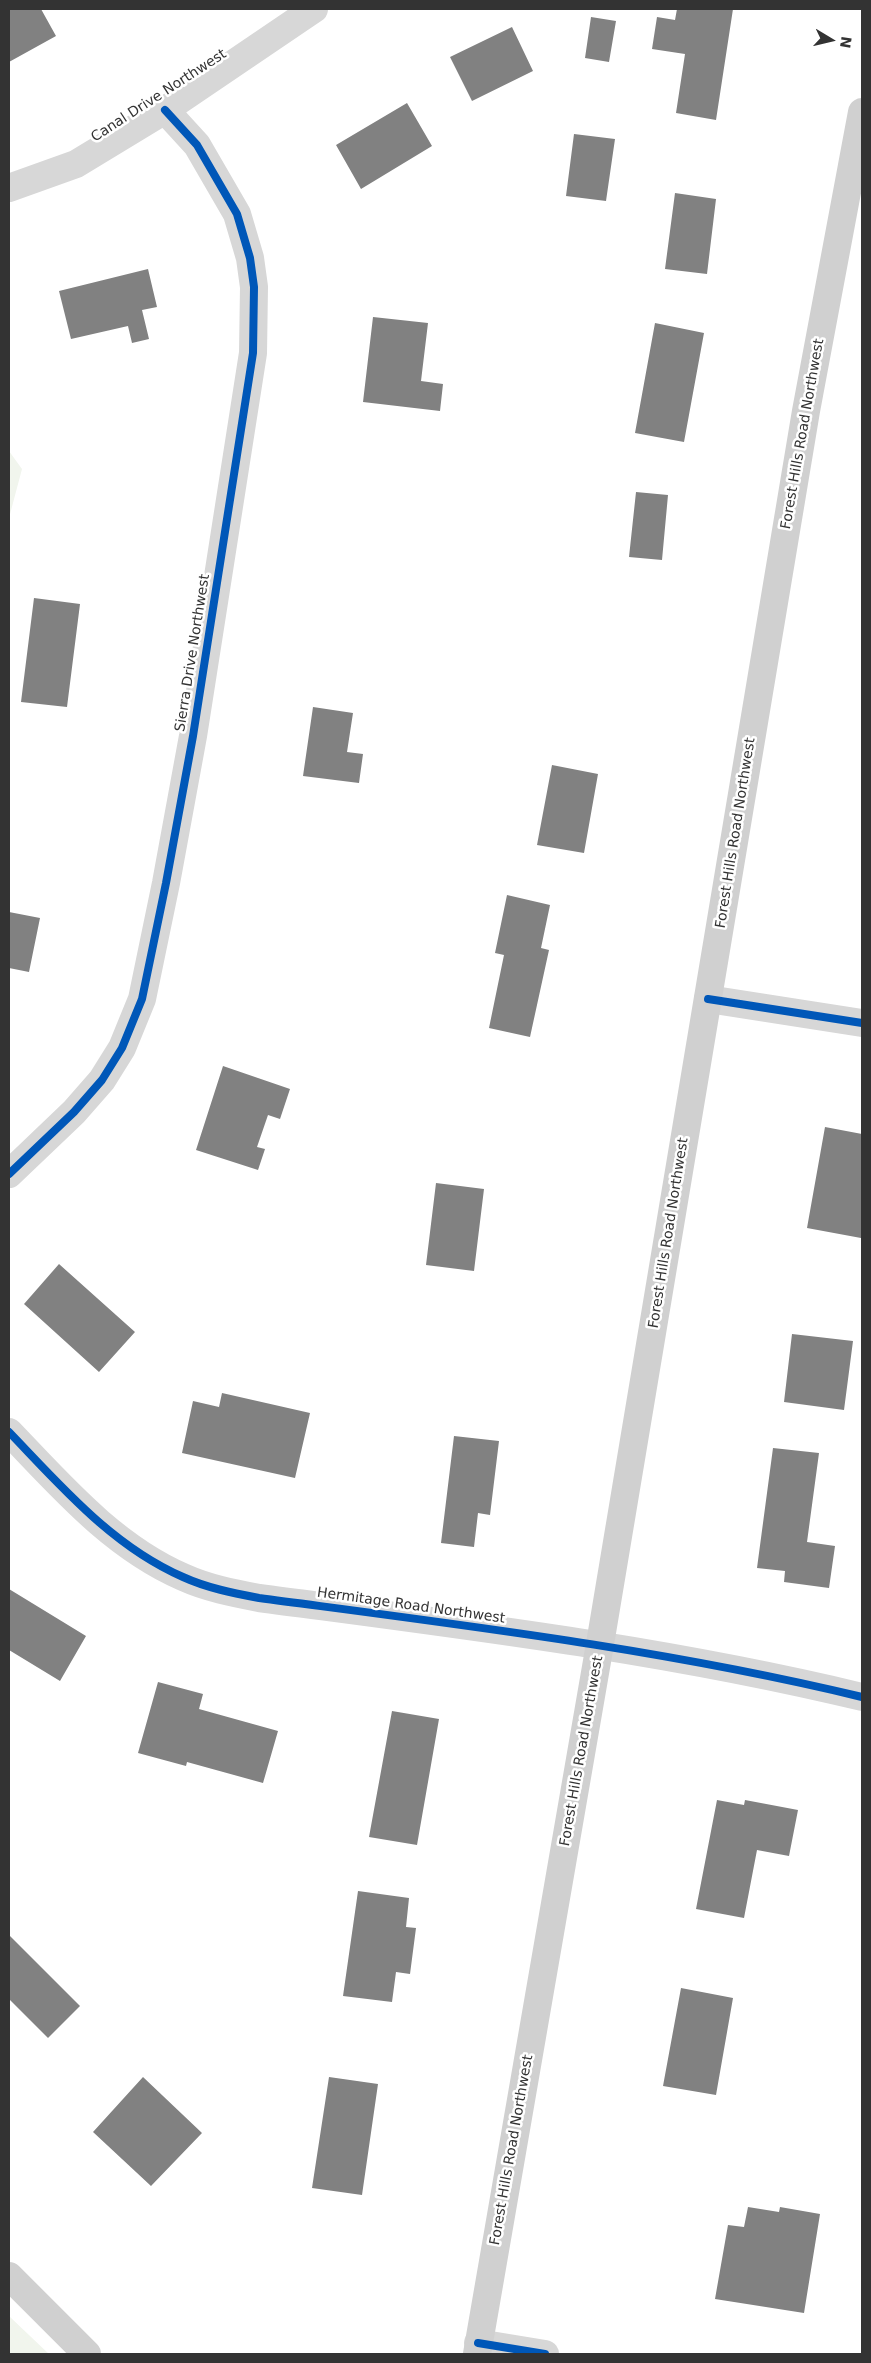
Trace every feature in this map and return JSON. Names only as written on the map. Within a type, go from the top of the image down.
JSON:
[{"type":"main road","name":"Forest Hills Road Northwest","points":[[478,2348],[600,1644],[806,411],[862,112]]},
{"type":"main road","points":[[9,2276],[87,2354]]},
{"type":"street","name":"Canal Drive Northwest","points":[[9,188],[76,164],[165,110],[314,9]]},
{"type":"street","name":"Sierra Drive Northwest","points":[[9,1174],[74,1112],[102,1080],[122,1048],[142,999],[193,736],[253,352],[254,287],[250,258],[237,214],[197,145],[165,110]]},
{"type":"street","points":[[708,999],[862,1024]]},
{"type":"street","name":"Hermitage Road Northwest","points":[[9,1432],[114,1537],[182,1577],[209,1586],[259,1598],[600,1644],[775,1676],[862,1697]]},
{"type":"street","points":[[478,2348],[545,2354]]},
{"type":"shaded area","points":[[9,451],[22,469],[9,518]]},
{"type":"shaded area","points":[[9,2316],[49,2354],[9,2354]]},
{"type":"building","points":[[9,9],[41,9],[56,36],[9,62]]},
{"type":"building","points":[[677,9],[733,9],[716,120],[676,113],[685,54],[652,49],[657,17],[675,20]]},
{"type":"building","points":[[591,17],[616,21],[609,62],[585,58]]},
{"type":"building","points":[[512,27],[533,71],[472,101],[450,57]]},
{"type":"building","points":[[407,103],[432,146],[361,189],[336,145]]},
{"type":"building","points":[[574,134],[615,139],[606,201],[566,196]]},
{"type":"building","points":[[675,193],[716,199],[707,274],[665,269]]},
{"type":"building","points":[[148,269],[157,307],[142,310],[149,339],[132,343],[128,326],[71,339],[59,291]]},
{"type":"building","points":[[373,317],[428,323],[421,381],[443,384],[440,411],[363,402]]},
{"type":"building","points":[[655,323],[704,333],[684,442],[635,433]]},
{"type":"building","points":[[636,492],[668,495],[662,560],[629,557]]},
{"type":"building","points":[[34,598],[80,604],[67,707],[21,702]]},
{"type":"building","points":[[313,707],[353,713],[347,752],[363,754],[359,783],[303,776]]},
{"type":"building","points":[[552,765],[598,774],[584,853],[537,845]]},
{"type":"building","points":[[507,895],[550,905],[541,948],[549,950],[530,1037],[489,1028],[504,955],[495,953]]},
{"type":"building","points":[[9,912],[40,918],[29,972],[9,968]]},
{"type":"building","points":[[223,1066],[290,1089],[280,1119],[268,1115],[257,1147],[265,1149],[258,1170],[196,1150]]},
{"type":"building","points":[[825,1127],[862,1134],[861,1238],[807,1228]]},
{"type":"building","points":[[436,1183],[484,1189],[474,1271],[426,1265]]},
{"type":"building","points":[[59,1264],[135,1332],[99,1372],[24,1304]]},
{"type":"building","points":[[792,1334],[853,1341],[844,1410],[784,1402]]},
{"type":"building","points":[[222,1393],[310,1413],[295,1478],[182,1453],[193,1401],[219,1407]]},
{"type":"building","points":[[454,1436],[499,1441],[490,1515],[478,1513],[474,1547],[441,1543]]},
{"type":"building","points":[[773,1448],[819,1453],[807,1542],[835,1546],[829,1588],[784,1582],[785,1571],[757,1568]]},
{"type":"building","points":[[9,1589],[86,1636],[60,1681],[9,1650]]},
{"type":"building","points":[[158,1682],[203,1694],[199,1709],[278,1731],[263,1783],[187,1762],[186,1766],[138,1753]]},
{"type":"building","points":[[392,1711],[439,1719],[417,1845],[369,1837]]},
{"type":"building","points":[[717,1800],[744,1805],[745,1800],[798,1810],[789,1856],[757,1850],[744,1918],[696,1909]]},
{"type":"building","points":[[358,1891],[409,1898],[406,1927],[416,1928],[410,1974],[396,1972],[392,2002],[343,1996]]},
{"type":"building","points":[[9,1935],[80,2006],[48,2038],[9,1999]]},
{"type":"building","points":[[681,1988],[733,1998],[716,2095],[663,2086]]},
{"type":"building","points":[[143,2077],[202,2133],[151,2186],[93,2132]]},
{"type":"building","points":[[329,2077],[378,2084],[362,2195],[312,2188]]},
{"type":"building","points":[[748,2207],[779,2212],[780,2207],[820,2214],[804,2313],[715,2299],[728,2225],[744,2227]]},
{"type":"cycle path","points":[[9,1174],[74,1112],[102,1080],[122,1048],[142,999],[193,736],[253,353],[254,287],[250,258],[237,214],[197,145],[165,110]]},
{"type":"cycle path","points":[[708,999],[862,1023]]},
{"type":"cycle path","points":[[9,1432],[68,1493],[110,1532],[157,1564],[192,1581],[211,1587],[259,1598],[487,1629],[637,1652],[712,1665],[862,1697]]},
{"type":"cycle path","points":[[478,2343],[545,2354]]}]
